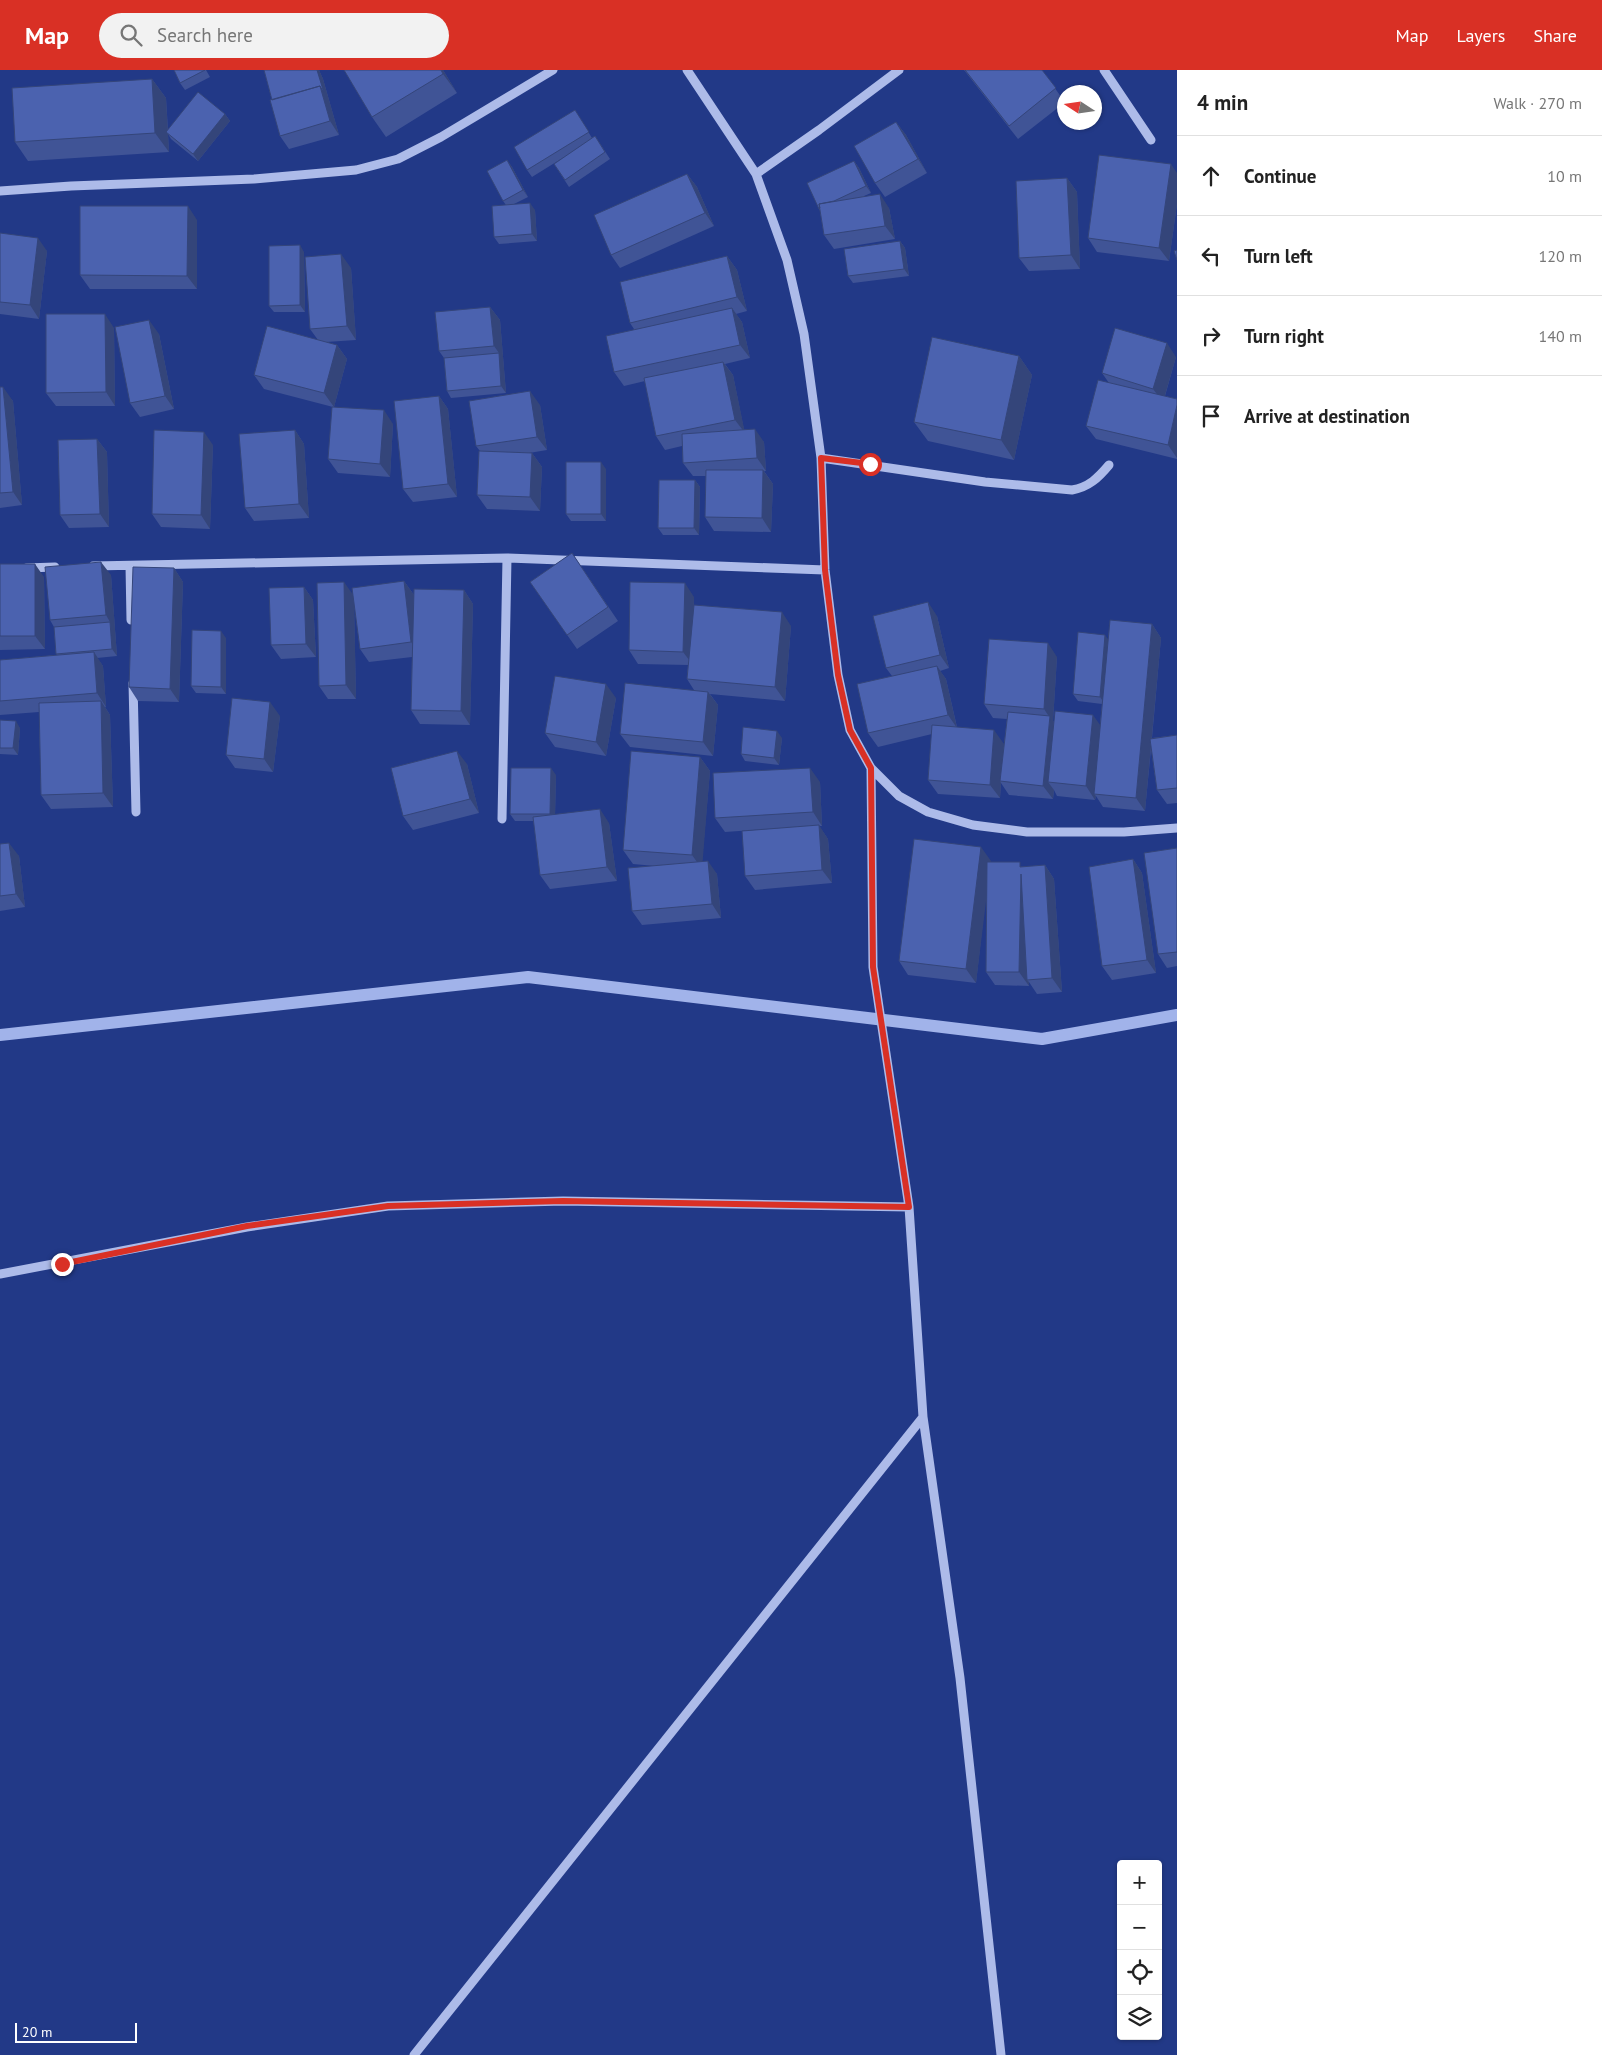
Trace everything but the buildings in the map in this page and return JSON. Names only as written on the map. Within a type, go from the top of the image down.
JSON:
[{"type":"street","points":[[0,192],[71,186],[254,179],[356,170],[398,159],[441,137],[552,70]]},
{"type":"street","points":[[687,70],[756,174],[787,260],[804,334],[821,458],[825,570],[838,675],[850,730],[871,768],[899,796],[928,812],[973,825],[1037,832],[1124,832],[1177,828]]},
{"type":"street","points":[[756,174],[899,70]]},
{"type":"street","points":[[1104,70],[1151,140]]},
{"type":"street","points":[[821,458],[985,482],[1072,490],[1083,488],[1097,479],[1109,465]]},
{"type":"street","points":[[84,567],[507,558],[825,570]]},
{"type":"street","points":[[502,819],[507,558]]},
{"type":"street","points":[[130,566],[132,634]]},
{"type":"street","points":[[19,568],[65,567]]},
{"type":"street","points":[[133,674],[136,812]]},
{"type":"street","points":[[871,768],[873,967],[909,1207],[923,1417],[960,1678],[1001,2055]]},
{"type":"street","points":[[0,1274],[247,1226],[388,1206],[563,1201],[909,1207]]},
{"type":"street","points":[[414,2055],[923,1417]]},
{"type":"waterway","points":[[0,1035],[528,977],[1042,1039],[1177,1015]]},
{"type":"route","points":[[62,1264],[247,1226],[388,1206],[563,1201],[909,1207],[873,967],[871,768],[850,730],[838,675],[825,570],[821,458],[870,464]]}]
